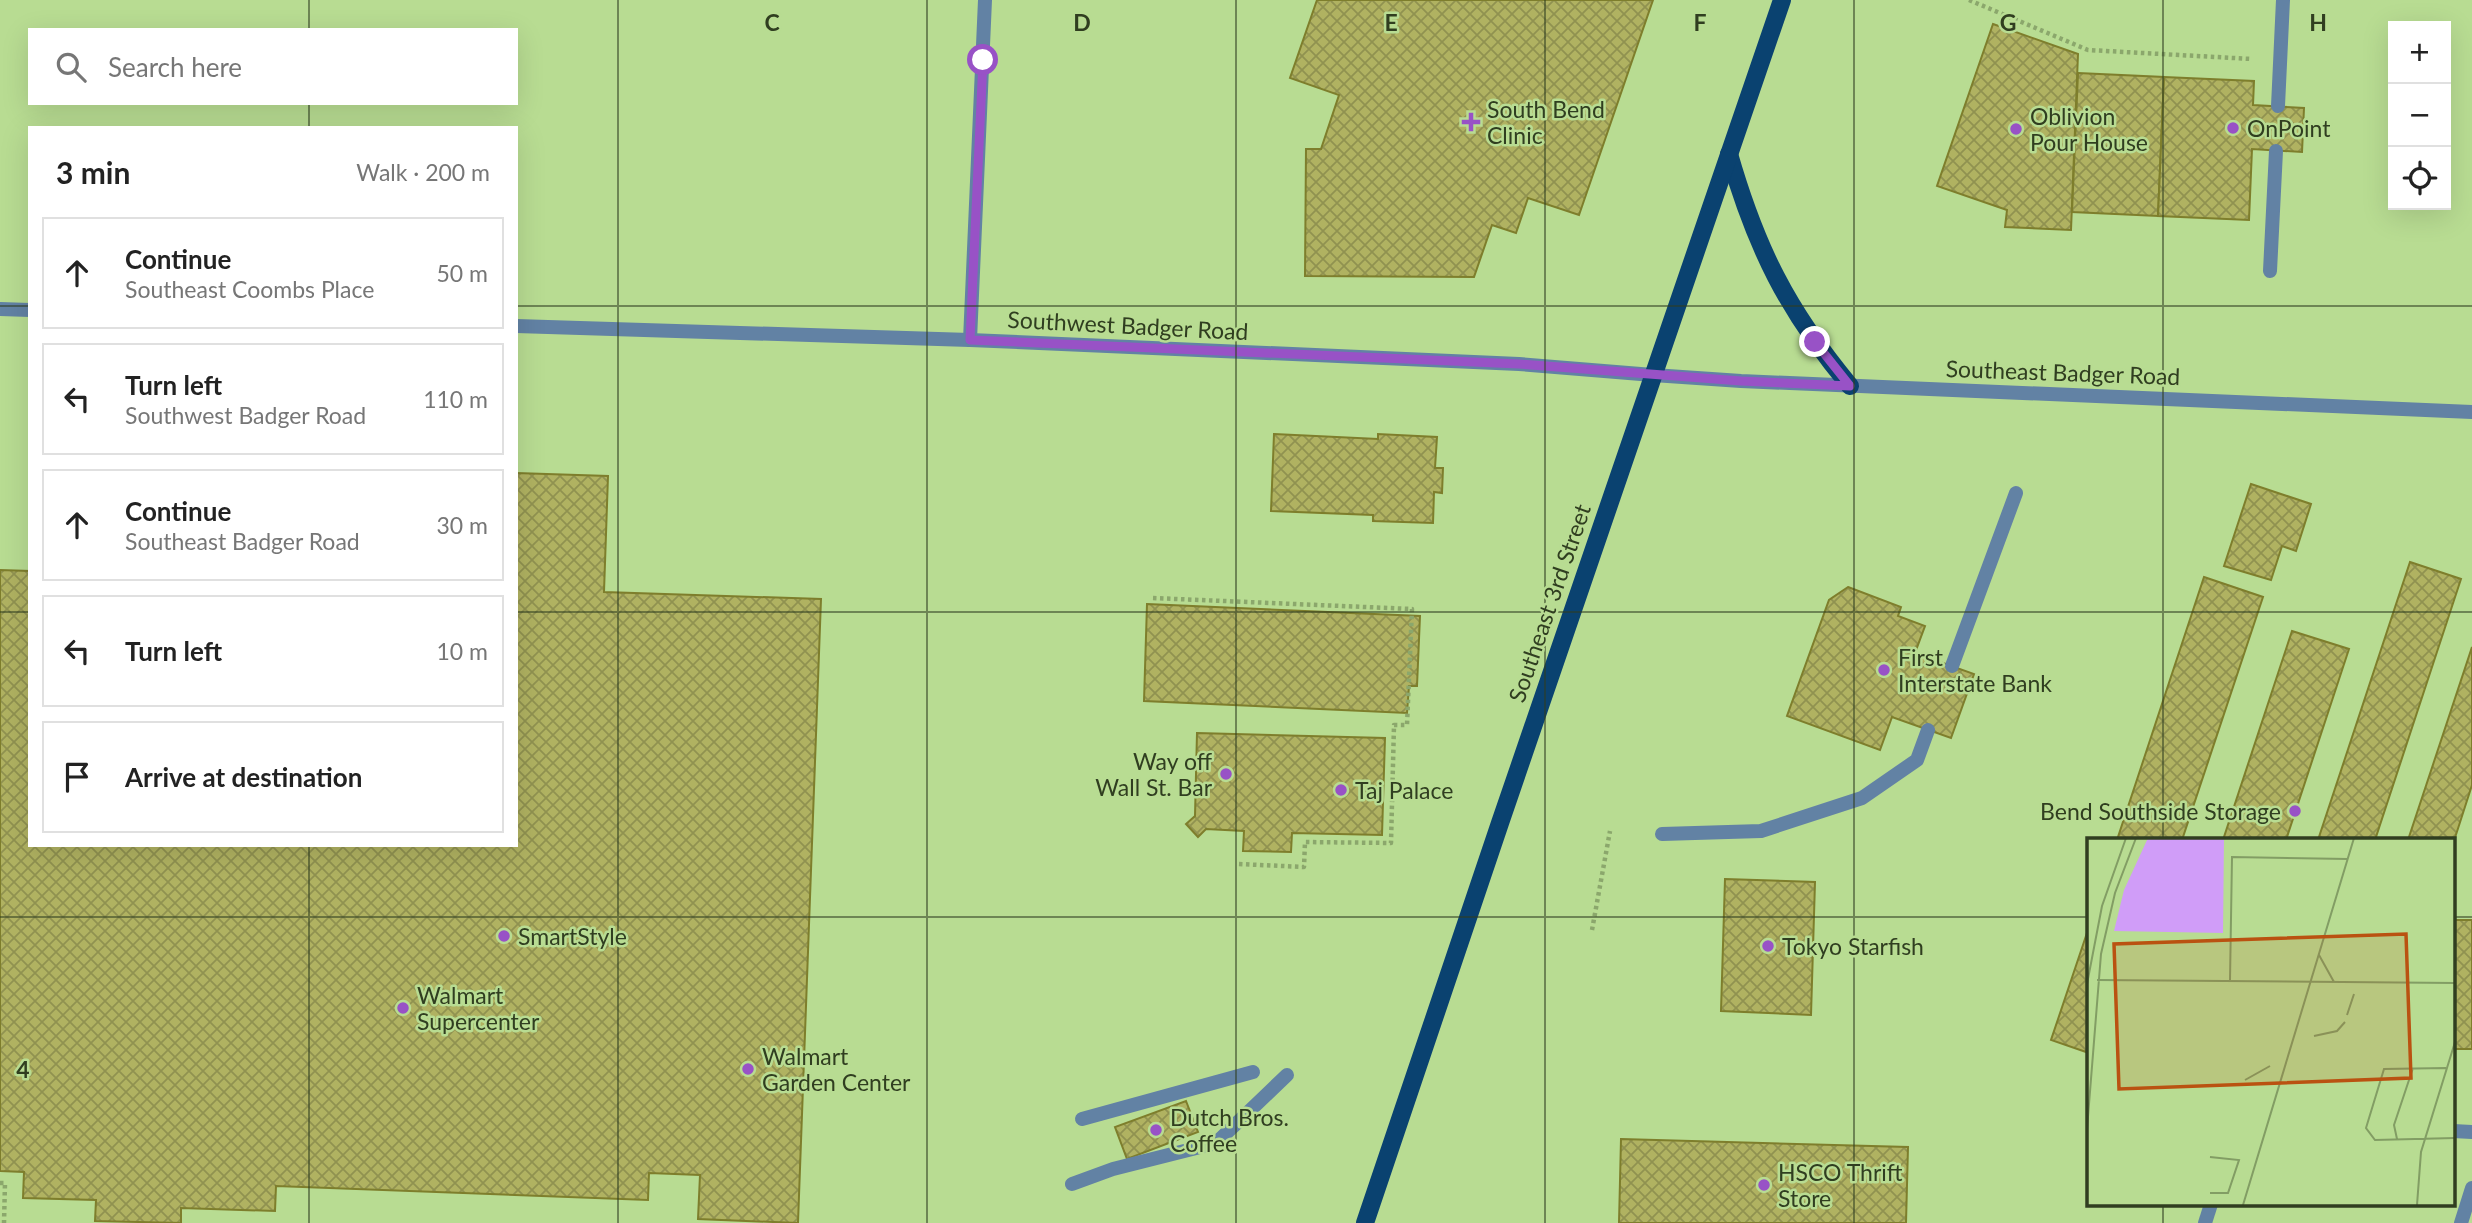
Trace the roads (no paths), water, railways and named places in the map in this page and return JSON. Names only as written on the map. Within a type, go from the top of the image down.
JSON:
[{"type":"main road","name":"Southeast 3rd Street","points":[[1365,1223],[1782,0]]},
{"type":"main road","points":[[1729,154],[1747,212],[1776,280],[1810,335],[1850,386]]},
{"type":"street","points":[[970,340],[985,0]]},
{"type":"street","points":[[2278,106],[2283,0]]},
{"type":"street","points":[[2270,271],[2276,151]]},
{"type":"street","points":[[0,309],[28,310]]},
{"type":"street","name":"Southwest Badger Road","points":[[518,326],[970,340],[1519,364],[1653,374]]},
{"type":"street","name":"Southeast Badger Road","points":[[1653,374],[1741,381],[2472,412]]},
{"type":"street","points":[[1952,666],[2016,493]]},
{"type":"street","points":[[1662,834],[1761,831],[1862,798],[1917,760],[1928,730]]},
{"type":"street","points":[[1082,1119],[1253,1072]]},
{"type":"street","points":[[1072,1184],[1113,1170],[1216,1143],[1287,1075]]},
{"type":"street","points":[[2454,1130],[2472,1132]]},
{"type":"street","points":[[2461,1223],[2472,1188]]},
{"type":"street","points":[[2205,1223],[2210,1206]]},
{"type":"place","name":"South Bend Clinic","points":[[1471,122]]},
{"type":"place","name":"OnPoint","points":[[2233,128]]},
{"type":"place","name":"Oblivion Pour House","points":[[2016,129]]},
{"type":"place","name":"First Interstate Bank","points":[[1884,670]]},
{"type":"place","name":"Way off Wall St. Bar","points":[[1226,774]]},
{"type":"place","name":"Taj Palace","points":[[1341,790]]},
{"type":"place","name":"Bend Southside Storage","points":[[2295,811]]},
{"type":"place","name":"SmartStyle","points":[[504,936]]},
{"type":"place","name":"Tokyo Starfish","points":[[1768,946]]},
{"type":"place","name":"Walmart Supercenter","points":[[403,1008]]},
{"type":"place","name":"Walmart Garden Center","points":[[748,1069]]},
{"type":"place","name":"Dutch Bros. Coffee","points":[[1156,1130]]},
{"type":"place","name":"HSCO Thrift Store","points":[[1764,1185]]}]
